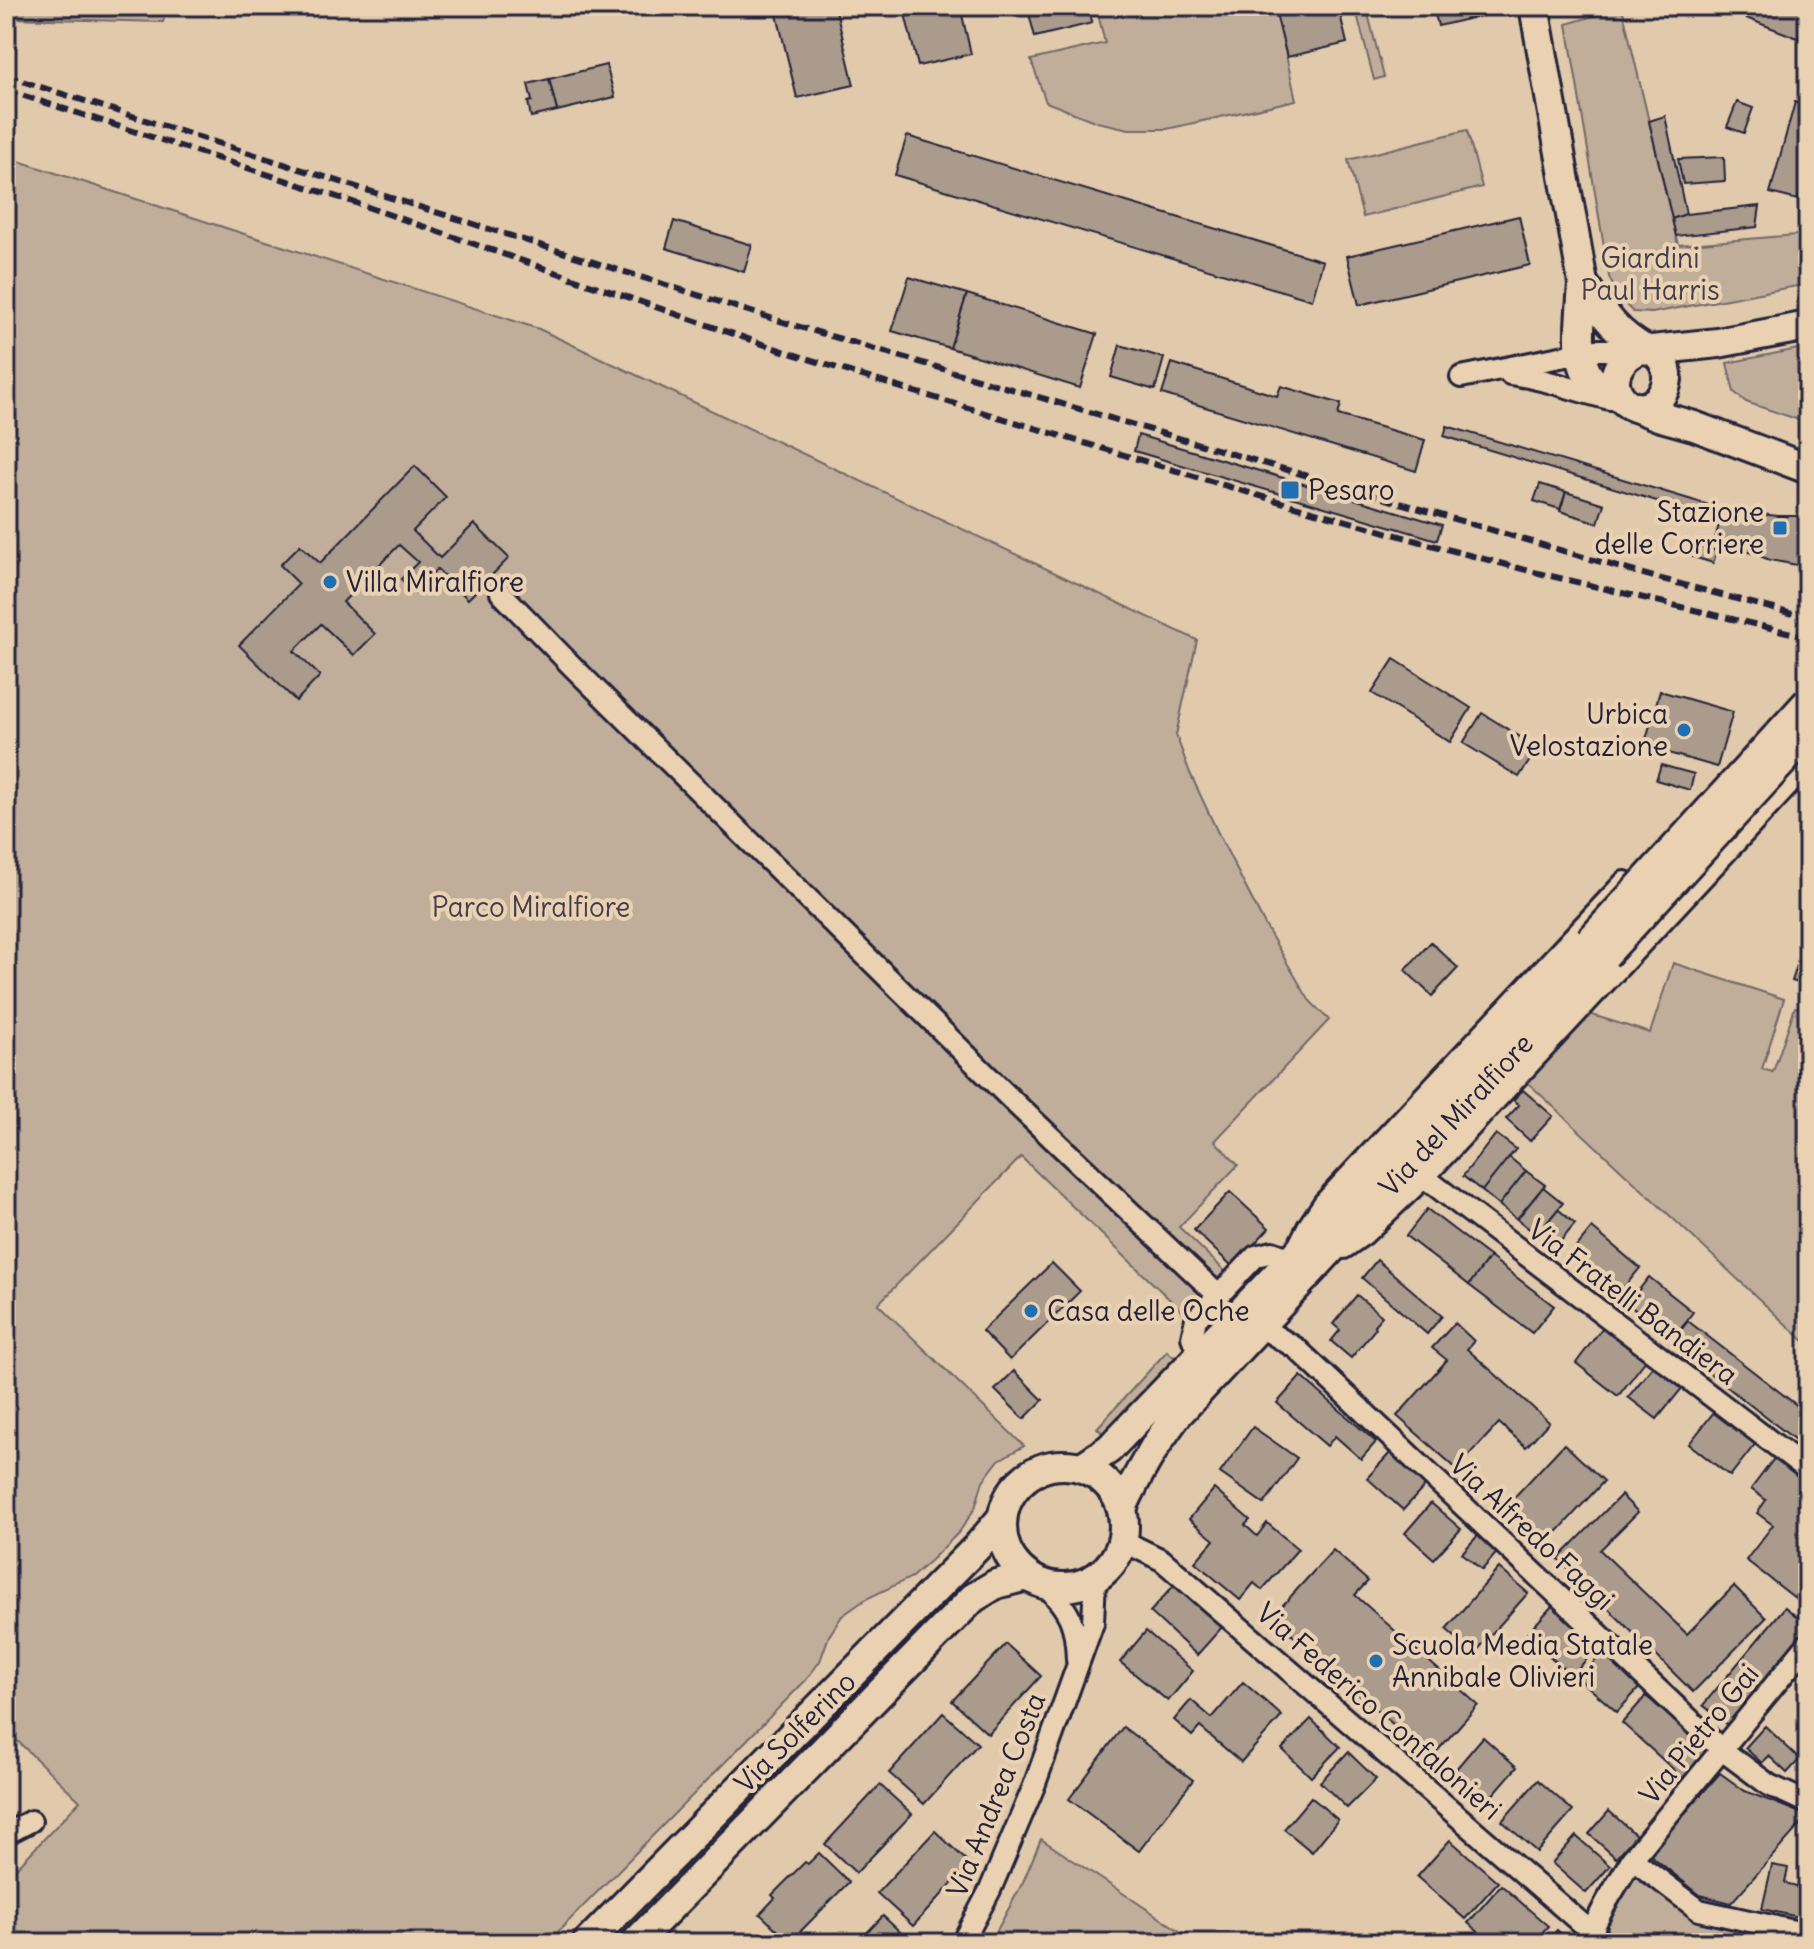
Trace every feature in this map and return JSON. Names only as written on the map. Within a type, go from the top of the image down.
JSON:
[{"type":"main road","points":[[1534,6],[1583,283],[1581,353],[1589,377],[1627,402],[1658,416],[1694,426],[1808,469]]},
{"type":"main road","points":[[1583,283],[1611,324],[1626,338],[1658,354],[1663,360],[1667,384],[1677,405],[1694,426]]},
{"type":"main road","points":[[1718,343],[1686,364],[1667,384],[1656,402],[1645,406],[1627,402],[1616,381],[1618,368],[1628,354],[1644,349],[1718,343],[1808,326]]},
{"type":"main road","name":"Via del Miralfiore","points":[[1597,948],[1808,702]]},
{"type":"main road","name":"Via del Miralfiore","points":[[1082,1467],[1109,1449],[1199,1355],[1300,1266],[1597,948],[1808,733]]},
{"type":"main road","name":"Via del Miralfiore","points":[[1122,1508],[1153,1446],[1177,1415],[1259,1326],[1300,1266]]},
{"type":"main road","points":[[1064,1464],[1082,1467],[1099,1476],[1114,1490],[1122,1508],[1125,1525],[1117,1556],[1108,1568],[1080,1585],[1036,1581],[1015,1565],[1006,1551],[1001,1519],[1006,1502],[1016,1486],[1029,1474],[1046,1467],[1064,1464]]},
{"type":"main road","name":"Via Solferino","points":[[587,1943],[1001,1519]]},
{"type":"main road","name":"Via Solferino","points":[[635,1943],[973,1598],[996,1584],[1036,1581]]},
{"type":"street","points":[[1461,377],[1595,350],[1644,349]]},
{"type":"street","points":[[1494,371],[1535,377],[1575,391],[1627,402]]},
{"type":"street","points":[[501,593],[1016,1104],[1219,1296]]},
{"type":"street","name":"Via del Miralfiore","points":[[1300,1266],[1308,1227],[1324,1203],[1612,897],[1773,720],[1808,733]]},
{"type":"street","points":[[1199,1355],[1192,1337],[1196,1319],[1256,1256],[1272,1252],[1300,1266],[1364,1234],[1424,1177],[1808,764]]},
{"type":"street","points":[[1644,862],[1660,870],[1669,880],[1672,895],[1669,913]]},
{"type":"street","points":[[1612,897],[1627,907],[1654,917],[1669,913]]},
{"type":"street","name":"Via Fratelli Bandiera","points":[[1424,1177],[1808,1470]]},
{"type":"street","name":"Via Alfredo Faggi","points":[[1259,1326],[1296,1348],[1722,1750],[1769,1785],[1808,1803]]},
{"type":"street","name":"Via Federico Confalonieri","points":[[1123,1541],[1162,1560],[1598,1938]]},
{"type":"street","name":"Via Andrea Costa","points":[[966,1942],[1024,1811],[1093,1623],[1095,1578]]},
{"type":"street","name":"Via Andrea Costa","points":[[1036,1581],[1066,1607],[1077,1642],[1077,1668]]},
{"type":"street","name":"Via Pietro Gai","points":[[1598,1938],[1607,1901],[1632,1859],[1808,1644]]},
{"type":"street","points":[[6,1834],[31,1821]]},
{"type":"street","points":[[1632,1859],[1699,1910],[1808,1934]]},
{"type":"green space","points":[[6,6],[168,6],[163,22],[10,18],[6,17]]},
{"type":"green space","points":[[1096,6],[1275,6],[1296,100],[1167,129],[1129,129],[1097,122],[1046,102],[1031,60],[1105,43]]},
{"type":"green space","points":[[1355,6],[1366,6],[1384,77],[1374,80]]},
{"type":"green space","name":"Giardini Paul Harris","points":[[1622,7],[1678,245],[1808,234],[1808,284],[1652,313],[1633,312],[1618,297],[1609,277],[1567,24]]},
{"type":"green space","points":[[1467,130],[1482,187],[1363,217],[1348,160]]},
{"type":"green space","name":"Parco Miralfiore","points":[[6,157],[539,329],[1197,640],[1176,735],[1219,835],[1266,927],[1309,1000],[1329,1020],[1215,1141],[1238,1165],[1179,1227],[1228,1274],[1187,1316],[1021,1157],[878,1304],[1024,1446],[999,1460],[983,1481],[975,1508],[960,1531],[932,1559],[912,1577],[866,1599],[842,1616],[829,1636],[820,1661],[806,1680],[547,1943],[6,1943],[6,1879],[80,1801],[6,1730]]},
{"type":"green space","points":[[1808,347],[1808,423],[1746,402],[1734,392],[1727,363]]},
{"type":"green space","points":[[1673,963],[1784,999],[1762,1069],[1773,1072],[1795,1007],[1808,1011],[1808,1345],[1526,1081],[1589,1014],[1650,1033]]},
{"type":"green space","points":[[1167,1351],[1180,1362],[1109,1439],[1097,1428]]},
{"type":"green space","points":[[1041,1839],[1198,1943],[1008,1943],[995,1934],[1023,1882]]},
{"type":"green space","points":[[1638,1871],[1678,1909],[1737,1927],[1727,1943],[1624,1943],[1608,1930],[1608,1922]]},
{"type":"building","points":[[557,6],[580,6],[558,11]]},
{"type":"building","points":[[775,6],[835,6],[854,85],[797,98]]},
{"type":"building","points":[[903,6],[960,6],[971,54],[918,66]]},
{"type":"building","points":[[1027,6],[1088,6],[1092,23],[1035,37]]},
{"type":"building","points":[[1274,6],[1338,6],[1347,43],[1287,57]]},
{"type":"building","points":[[1433,6],[1488,6],[1489,14],[1438,26]]},
{"type":"building","points":[[1715,6],[1808,6],[1808,42]]},
{"type":"building","points":[[606,65],[615,97],[557,111],[549,79]]},
{"type":"building","points":[[549,79],[557,111],[531,117],[528,102],[532,101],[528,84]]},
{"type":"building","points":[[1737,102],[1753,108],[1744,133],[1727,127]]},
{"type":"building","points":[[1795,102],[1808,106],[1808,165],[1798,200],[1770,193]]},
{"type":"building","points":[[1665,116],[1686,214],[1672,219],[1649,121]]},
{"type":"building","points":[[907,136],[1323,261],[1312,300],[895,175]]},
{"type":"building","points":[[1724,157],[1725,181],[1683,184],[1678,159]]},
{"type":"building","points":[[1760,206],[1757,227],[1676,236],[1672,219],[1686,214]]},
{"type":"building","points":[[1519,216],[1530,265],[1359,305],[1347,256]]},
{"type":"building","points":[[674,221],[752,245],[744,272],[666,248]]},
{"type":"building","points":[[909,277],[967,294],[950,348],[892,331]]},
{"type":"building","points":[[967,294],[1097,334],[1080,388],[950,348]]},
{"type":"building","points":[[1120,345],[1164,358],[1155,390],[1111,377]]},
{"type":"building","name":"Pesaro","points":[[1172,363],[1277,396],[1281,386],[1341,404],[1338,415],[1425,440],[1416,471],[1162,394]]},
{"type":"building","points":[[1447,426],[1712,506],[1709,517],[1444,436]]},
{"type":"building","points":[[1138,435],[1442,525],[1437,540],[1134,451]]},
{"type":"building","name":"Villa Miralfiore","points":[[415,466],[446,497],[413,531],[440,558],[474,524],[509,558],[468,599],[437,569],[414,592],[401,579],[418,562],[399,545],[343,602],[375,634],[354,655],[321,624],[294,651],[320,676],[296,701],[239,645],[299,584],[280,565],[300,545],[320,563]]},
{"type":"building","points":[[1540,484],[1566,492],[1560,509],[1534,501]]},
{"type":"building","points":[[1566,492],[1604,504],[1598,523],[1560,511]]},
{"type":"building","points":[[1730,508],[1778,516],[1808,516],[1808,567],[1770,560],[1715,539],[1720,521],[1726,522]]},
{"type":"building","points":[[1691,543],[1717,551],[1713,563],[1687,555]]},
{"type":"building","points":[[1394,659],[1471,708],[1450,742],[1372,693]]},
{"type":"building","points":[[1660,691],[1733,712],[1717,767],[1644,746]]},
{"type":"building","points":[[1482,713],[1538,748],[1519,777],[1463,743]]},
{"type":"building","points":[[1661,765],[1694,774],[1690,790],[1656,780]]},
{"type":"building","points":[[1808,932],[1808,986],[1792,981]]},
{"type":"building","points":[[1431,942],[1458,968],[1432,996],[1405,970]]},
{"type":"building","points":[[1523,1090],[1553,1116],[1530,1141],[1506,1119],[1519,1105],[1513,1100]]},
{"type":"building","points":[[1496,1134],[1516,1149],[1482,1191],[1463,1176]]},
{"type":"building","points":[[1509,1157],[1526,1171],[1499,1205],[1482,1191]]},
{"type":"building","points":[[1526,1171],[1545,1185],[1517,1219],[1499,1205]]},
{"type":"building","points":[[1543,1187],[1563,1203],[1537,1235],[1517,1219]]},
{"type":"building","points":[[1230,1192],[1269,1228],[1233,1267],[1194,1230]]},
{"type":"building","points":[[1427,1209],[1490,1257],[1469,1285],[1406,1236]]},
{"type":"building","points":[[1558,1209],[1575,1224],[1554,1249],[1537,1235]]},
{"type":"building","points":[[1592,1228],[1640,1268],[1617,1296],[1569,1256]]},
{"type":"building","points":[[1490,1257],[1554,1306],[1532,1333],[1469,1285]]},
{"type":"building","points":[[1377,1260],[1442,1316],[1427,1334],[1362,1278]]},
{"type":"building","name":"Casa delle Oche","points":[[1052,1263],[1080,1291],[1010,1360],[982,1331]]},
{"type":"building","points":[[1649,1277],[1693,1312],[1672,1340],[1628,1304]]},
{"type":"building","points":[[1245,1284],[1249,1288],[1232,1306],[1228,1302]]},
{"type":"building","points":[[1357,1295],[1382,1316],[1351,1358],[1331,1341],[1340,1330],[1333,1324]]},
{"type":"building","points":[[1688,1321],[1808,1414],[1808,1450],[1671,1343]]},
{"type":"building","points":[[1455,1323],[1474,1341],[1467,1349],[1549,1422],[1526,1447],[1499,1423],[1457,1469],[1397,1416],[1447,1360],[1432,1348]]},
{"type":"building","points":[[1603,1327],[1646,1360],[1618,1396],[1576,1363]]},
{"type":"building","points":[[1654,1365],[1683,1387],[1657,1419],[1628,1397]]},
{"type":"building","points":[[1014,1371],[1043,1400],[1024,1419],[995,1390]]},
{"type":"building","points":[[1301,1376],[1376,1442],[1361,1459],[1335,1436],[1327,1446],[1277,1403]]},
{"type":"building","points":[[1714,1412],[1756,1443],[1730,1476],[1689,1444]]},
{"type":"building","points":[[1253,1427],[1297,1458],[1264,1504],[1220,1473]]},
{"type":"building","points":[[1564,1444],[1604,1481],[1548,1542],[1507,1505]]},
{"type":"building","points":[[1391,1452],[1427,1484],[1403,1510],[1367,1478]]},
{"type":"building","points":[[1776,1456],[1808,1481],[1808,1551],[1802,1559],[1808,1564],[1808,1581],[1795,1598],[1746,1560],[1773,1525],[1757,1513],[1766,1500],[1751,1489]]},
{"type":"building","points":[[1214,1489],[1250,1520],[1245,1525],[1257,1536],[1267,1523],[1298,1549],[1262,1590],[1254,1583],[1240,1600],[1195,1562],[1214,1540],[1189,1519]]},
{"type":"building","points":[[1621,1495],[1638,1512],[1600,1550],[1687,1634],[1734,1586],[1766,1618],[1693,1692],[1558,1559]]},
{"type":"building","points":[[1431,1503],[1461,1529],[1434,1559],[1405,1533]]},
{"type":"building","points":[[1480,1533],[1499,1550],[1482,1570],[1462,1553]]},
{"type":"building","name":"Scuola Media Statale Annibale Olivieri","points":[[1333,1550],[1368,1581],[1355,1595],[1478,1705],[1431,1758],[1272,1617]]},
{"type":"building","points":[[1499,1568],[1528,1593],[1474,1654],[1446,1629]]},
{"type":"building","points":[[1176,1583],[1223,1626],[1197,1655],[1150,1612]]},
{"type":"building","points":[[1553,1605],[1599,1645],[1572,1676],[1526,1635]]},
{"type":"building","points":[[1785,1607],[1808,1629],[1727,1725],[1703,1705]]},
{"type":"building","points":[[1146,1631],[1193,1671],[1168,1701],[1120,1662]]},
{"type":"building","points":[[1006,1644],[1041,1676],[988,1734],[952,1701]]},
{"type":"building","points":[[1603,1652],[1641,1686],[1617,1712],[1579,1679]]},
{"type":"building","points":[[1243,1682],[1282,1716],[1241,1762],[1200,1727],[1192,1736],[1174,1720],[1191,1700],[1212,1718]]},
{"type":"building","points":[[1646,1696],[1708,1750],[1683,1778],[1622,1723]]},
{"type":"building","points":[[943,1713],[978,1744],[924,1804],[889,1773]]},
{"type":"building","points":[[1311,1719],[1340,1747],[1311,1777],[1282,1749]]},
{"type":"building","points":[[1765,1726],[1800,1759],[1787,1773],[1769,1756],[1762,1763],[1745,1748]]},
{"type":"building","points":[[1123,1727],[1193,1780],[1139,1851],[1069,1799]]},
{"type":"building","points":[[1483,1737],[1517,1767],[1484,1805],[1450,1776]]},
{"type":"building","points":[[1348,1752],[1376,1779],[1347,1808],[1320,1782]]},
{"type":"building","points":[[1720,1773],[1745,1791],[1808,1816],[1731,1903],[1700,1895],[1649,1854]]},
{"type":"building","points":[[1538,1780],[1573,1811],[1537,1852],[1502,1821]]},
{"type":"building","points":[[880,1785],[912,1814],[856,1873],[825,1844]]},
{"type":"building","points":[[1311,1797],[1338,1820],[1312,1852],[1284,1829]]},
{"type":"building","points":[[1609,1811],[1636,1835],[1616,1858],[1589,1834]]},
{"type":"building","points":[[935,1831],[970,1864],[913,1926],[877,1893]]},
{"type":"building","points":[[1576,1836],[1610,1866],[1586,1893],[1552,1863]]},
{"type":"building","points":[[1808,1836],[1808,1869],[1799,1867]]},
{"type":"building","points":[[1450,1840],[1498,1882],[1465,1919],[1417,1877]]},
{"type":"building","points":[[819,1853],[849,1882],[790,1942],[760,1914],[775,1898],[772,1895],[805,1862],[808,1864]]},
{"type":"building","points":[[1772,1865],[1788,1868],[1785,1883],[1808,1889],[1808,1919],[1762,1909]]},
{"type":"building","points":[[1501,1885],[1548,1926],[1533,1943],[1491,1943],[1468,1923]]},
{"type":"building","points":[[883,1916],[912,1943],[857,1943]]},
{"type":"building","points":[[1557,1930],[1571,1943],[1546,1943]]},
{"type":"railway","points":[[6,76],[783,322],[1628,570],[1808,618]]},
{"type":"railway","points":[[6,90],[353,202],[859,375],[1435,546],[1808,637]]},
{"type":"place","name":"Pesaro","points":[[1290,490]]},
{"type":"place","name":"Stazione delle Corriere","points":[[1780,528]]},
{"type":"place","name":"Villa Miralfiore","points":[[330,582]]},
{"type":"place","name":"Urbica Velostazione","points":[[1684,730]]},
{"type":"place","name":"Casa delle Oche","points":[[1031,1311]]},
{"type":"place","name":"Scuola Media Statale Annibale Olivieri","points":[[1376,1661]]}]
